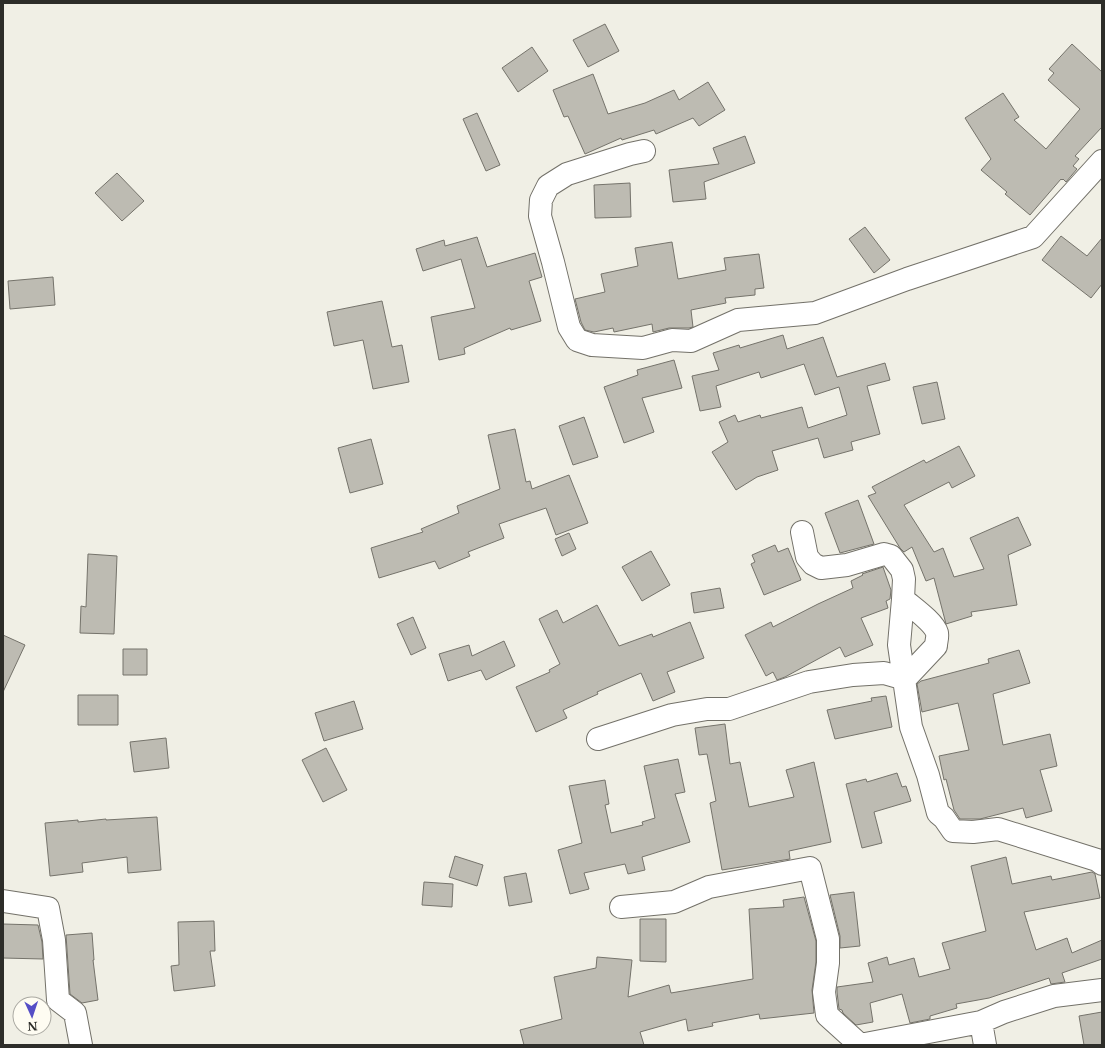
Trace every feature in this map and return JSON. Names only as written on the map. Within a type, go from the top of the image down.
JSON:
[{"type":"street","points":[[644,151],[568,174],[548,186],[541,200],[540,216],[569,327],[577,340],[592,346],[643,348],[672,340],[691,341],[738,320],[815,313],[907,279],[1033,237],[1102,161]]},
{"type":"street","points":[[802,532],[807,557],[813,564],[821,568],[846,565],[884,554],[891,556],[902,570],[904,579],[899,645],[911,727],[928,775],[938,812],[953,831],[973,832],[998,829],[1098,860],[1102,864]]},
{"type":"street","points":[[903,599],[933,626],[937,639],[936,646],[905,679]]},
{"type":"street","points":[[598,739],[672,715],[707,709],[729,709],[808,682],[854,675],[884,674],[905,679]]},
{"type":"street","points":[[621,907],[674,902],[709,887],[810,868],[828,939],[828,962],[824,992],[828,1015],[860,1045],[981,1022],[1004,1012],[1054,996],[1102,990]]},
{"type":"street","points":[[3,901],[48,908],[54,940],[58,1000],[75,1013],[81,1045]]},
{"type":"street","points":[[981,1022],[985,1045]]},
{"type":"building","points":[[605,24],[619,51],[588,67],[573,40]]},
{"type":"building","points":[[1072,44],[1102,72],[1102,127],[1075,156],[1079,159],[1073,166],[1077,169],[1066,182],[1061,179],[1030,215],[1005,194],[1007,192],[981,170],[991,159],[965,118],[1003,93],[1019,117],[1014,120],[1046,149],[1080,109],[1048,80],[1054,73],[1049,69]]},
{"type":"building","points":[[532,47],[548,71],[518,92],[502,68]]},
{"type":"building","points":[[593,74],[608,114],[645,103],[674,90],[679,100],[708,82],[725,110],[699,126],[693,118],[656,134],[654,130],[622,140],[621,138],[585,154],[568,116],[564,117],[553,90]]},
{"type":"building","points":[[477,113],[500,165],[486,171],[463,119]]},
{"type":"building","points":[[745,136],[755,163],[704,182],[706,199],[673,202],[669,170],[719,164],[713,148]]},
{"type":"building","points":[[117,173],[144,201],[122,221],[95,193]]},
{"type":"building","points":[[630,183],[631,217],[595,218],[594,185]]},
{"type":"building","points":[[865,227],[890,260],[874,273],[849,239]]},
{"type":"building","points":[[1061,236],[1087,256],[1102,238],[1102,284],[1091,298],[1042,260]]},
{"type":"building","points":[[477,237],[487,267],[535,253],[542,277],[529,281],[541,321],[511,330],[510,328],[464,348],[465,354],[439,360],[431,317],[475,308],[461,259],[423,271],[416,249],[444,240],[445,246]]},
{"type":"building","points":[[672,242],[678,279],[726,270],[724,258],[759,254],[764,288],[755,289],[755,295],[725,298],[726,303],[691,310],[693,327],[689,328],[669,328],[653,332],[652,324],[614,332],[613,328],[594,332],[585,330],[581,322],[575,299],[605,292],[601,274],[638,266],[635,248]]},
{"type":"building","points":[[53,277],[55,305],[10,309],[8,281]]},
{"type":"building","points":[[382,301],[392,347],[402,345],[409,382],[373,389],[363,340],[334,346],[327,312]]},
{"type":"building","points":[[783,335],[787,349],[823,337],[837,377],[885,363],[890,380],[867,386],[880,434],[851,442],[853,450],[824,458],[818,438],[772,451],[778,470],[757,477],[736,490],[712,452],[728,442],[719,422],[735,415],[738,422],[760,415],[761,418],[802,407],[808,428],[847,415],[839,387],[815,395],[804,364],[761,378],[759,372],[716,386],[721,407],[700,411],[692,376],[719,370],[713,353],[739,345],[740,348]]},
{"type":"building","points":[[674,360],[682,388],[642,398],[654,432],[624,443],[604,387],[638,375],[637,370]]},
{"type":"building","points":[[937,382],[945,419],[922,424],[913,387]]},
{"type":"building","points":[[584,417],[598,457],[573,465],[559,426]]},
{"type":"building","points":[[515,429],[526,482],[530,481],[532,489],[569,475],[588,523],[556,535],[546,508],[499,524],[504,538],[468,552],[470,556],[439,569],[435,561],[379,578],[371,548],[423,532],[421,529],[459,513],[457,506],[500,489],[488,435]]},
{"type":"building","points":[[371,439],[383,484],[350,493],[338,448]]},
{"type":"building","points":[[959,446],[975,476],[952,488],[949,482],[904,505],[934,552],[943,548],[954,577],[984,569],[970,538],[1018,517],[1031,545],[1008,555],[1017,605],[971,612],[972,616],[946,624],[934,578],[926,581],[912,547],[904,552],[900,548],[868,496],[876,493],[872,487],[924,460],[926,463]]},
{"type":"building","points":[[858,500],[874,544],[840,553],[825,513]]},
{"type":"building","points":[[569,533],[576,549],[562,556],[555,539]]},
{"type":"building","points":[[775,545],[778,552],[788,548],[801,580],[764,595],[751,564],[755,562],[752,555]]},
{"type":"building","points":[[651,551],[670,585],[642,601],[622,567]]},
{"type":"building","points":[[88,554],[117,556],[114,634],[80,633],[81,606],[86,607]]},
{"type":"building","points":[[883,567],[891,590],[890,599],[886,601],[888,608],[861,618],[873,645],[845,657],[840,647],[785,677],[777,680],[773,672],[766,676],[745,635],[771,622],[773,627],[853,588],[851,581],[863,575],[862,574]]},
{"type":"building","points":[[720,588],[724,608],[694,613],[691,593]]},
{"type":"building","points":[[597,605],[619,646],[652,634],[653,637],[690,622],[704,658],[667,672],[675,692],[653,701],[641,673],[597,692],[598,694],[563,710],[567,718],[536,732],[516,687],[550,672],[549,670],[560,664],[539,619],[557,610],[563,623]]},
{"type":"building","points":[[413,617],[426,648],[411,655],[397,624]]},
{"type":"building","points":[[3,635],[25,645],[3,692]]},
{"type":"building","points":[[504,641],[515,666],[486,680],[481,670],[448,681],[439,654],[469,645],[472,656]]},
{"type":"building","points":[[123,649],[147,649],[147,675],[123,675]]},
{"type":"building","points":[[1019,650],[1030,683],[993,694],[1003,745],[1050,734],[1057,766],[1040,770],[1052,811],[1026,818],[1023,808],[980,819],[960,819],[954,810],[946,779],[944,780],[939,756],[969,750],[958,703],[922,712],[917,684],[921,681],[989,663],[988,659]]},
{"type":"building","points":[[78,695],[118,695],[118,725],[78,725]]},
{"type":"building","points":[[886,696],[892,727],[835,739],[827,710],[872,701],[871,698]]},
{"type":"building","points":[[354,701],[363,729],[324,741],[315,713]]},
{"type":"building","points":[[725,724],[730,764],[740,762],[749,807],[794,797],[786,770],[814,762],[831,842],[789,851],[790,859],[722,870],[710,803],[716,801],[707,754],[699,755],[695,728]]},
{"type":"building","points":[[166,738],[169,768],[134,772],[130,742]]},
{"type":"building","points":[[326,748],[347,790],[323,802],[302,760]]},
{"type":"building","points":[[678,759],[685,792],[675,794],[690,842],[642,857],[645,870],[628,874],[625,864],[584,873],[589,889],[570,894],[558,850],[582,843],[569,786],[605,780],[609,804],[605,805],[611,833],[643,825],[642,822],[655,818],[644,766]]},
{"type":"building","points":[[897,773],[902,787],[906,786],[911,801],[874,812],[882,843],[862,848],[846,784],[866,779],[867,782]]},
{"type":"building","points":[[157,817],[161,870],[128,873],[127,857],[82,863],[83,872],[50,876],[45,823],[78,820],[78,822],[106,819]]},
{"type":"building","points":[[455,856],[483,865],[477,886],[449,877]]},
{"type":"building","points":[[1006,857],[1012,884],[1051,876],[1052,880],[1092,872],[1095,874],[1100,898],[1024,912],[1036,950],[1067,938],[1072,953],[1102,940],[1102,959],[1062,973],[1065,982],[1051,984],[1049,978],[989,998],[956,1004],[957,1008],[930,1016],[930,1019],[910,1023],[902,994],[870,1003],[873,1022],[856,1025],[843,1013],[842,1010],[839,1009],[837,987],[873,982],[868,963],[887,957],[889,965],[914,958],[919,977],[950,969],[942,943],[986,931],[971,866]]},
{"type":"building","points":[[526,873],[532,902],[509,906],[504,877]]},
{"type":"building","points":[[424,882],[453,884],[452,907],[422,905]]},
{"type":"building","points":[[854,892],[860,946],[840,948],[840,936],[830,895]]},
{"type":"building","points":[[804,897],[816,941],[816,962],[812,990],[814,1013],[760,1019],[759,1014],[712,1023],[713,1026],[688,1031],[686,1019],[640,1032],[644,1045],[524,1045],[520,1030],[562,1019],[554,977],[596,968],[597,957],[632,960],[628,997],[669,985],[671,993],[753,979],[749,909],[784,907],[783,900]]},
{"type":"building","points":[[640,919],[666,919],[666,962],[640,961]]},
{"type":"building","points":[[214,921],[215,951],[210,951],[215,986],[174,991],[171,966],[179,965],[178,922]]},
{"type":"building","points":[[3,924],[38,925],[42,942],[43,959],[3,958]]},
{"type":"building","points":[[92,933],[93,960],[98,1000],[82,1003],[70,994],[66,935]]},
{"type":"building","points":[[1102,1012],[1102,1045],[1084,1045],[1079,1016]]}]
